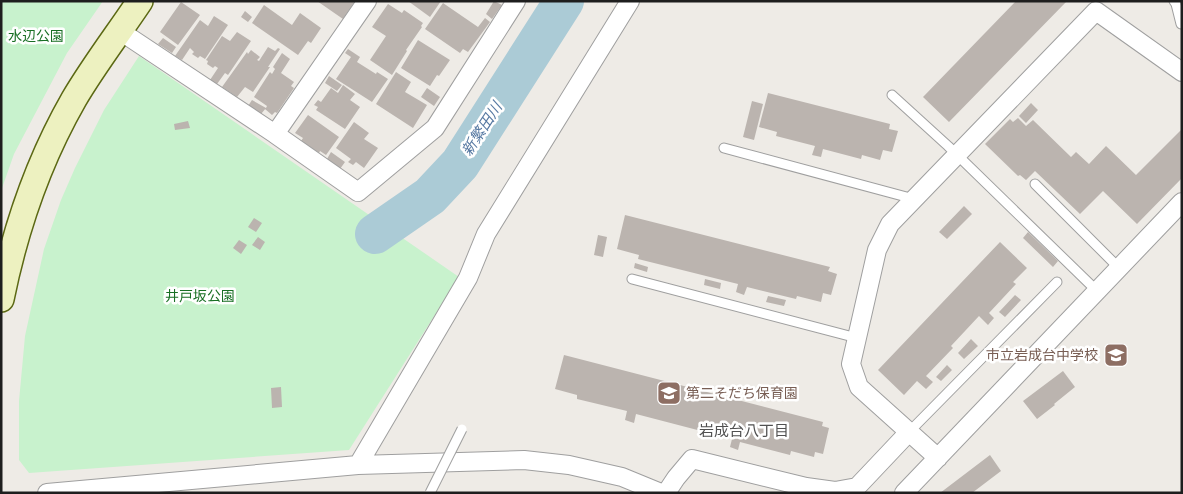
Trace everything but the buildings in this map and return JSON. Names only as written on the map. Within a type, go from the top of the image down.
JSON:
[{"type":"street","points":[[1,299],[9,262],[24,212],[38,175],[73,101],[140,1]]},
{"type":"street","points":[[275,134],[368,1]]},
{"type":"street","points":[[120,31],[275,134],[358,192],[435,128],[516,1]]},
{"type":"street","points":[[358,465],[468,278],[486,234],[630,1]]},
{"type":"street","points":[[938,458],[859,387],[851,364],[877,250],[890,224],[1096,11],[1182,72]]},
{"type":"street","points":[[904,493],[1182,202]]},
{"type":"street","points":[[666,493],[692,460],[806,487],[835,490],[858,487],[909,432]]},
{"type":"street","points":[[54,492],[358,465],[524,460],[569,465],[622,477],[661,493]]},
{"type":"lane","points":[[1174,1],[1181,24]]},
{"type":"lane","points":[[892,95],[948,146],[1097,291]]},
{"type":"lane","points":[[724,148],[914,199]]},
{"type":"lane","points":[[1035,184],[1119,268]]},
{"type":"lane","points":[[632,279],[857,338]]},
{"type":"lane","points":[[909,432],[1057,282]]},
{"type":"lane","points":[[430,493],[462,429]]},
{"type":"green space","name":"水辺公園","points":[[1,1],[103,1],[67,53],[14,154],[1,191]]},
{"type":"green space","name":"井戸坂公園","points":[[139,56],[459,277],[349,450],[29,473],[19,460],[19,401],[25,336],[44,249],[61,200],[75,168],[104,110]]},
{"type":"waterway","name":"新繁田川","points":[[375,234],[430,196],[460,164],[564,1]]},
{"type":"place","name":"市立岩成台中学校","points":[[1116,355]]},
{"type":"place","name":"第二そだち保育園","points":[[669,393]]},
{"type":"district","name":"岩成台八丁目","points":[[744,431]]}]
